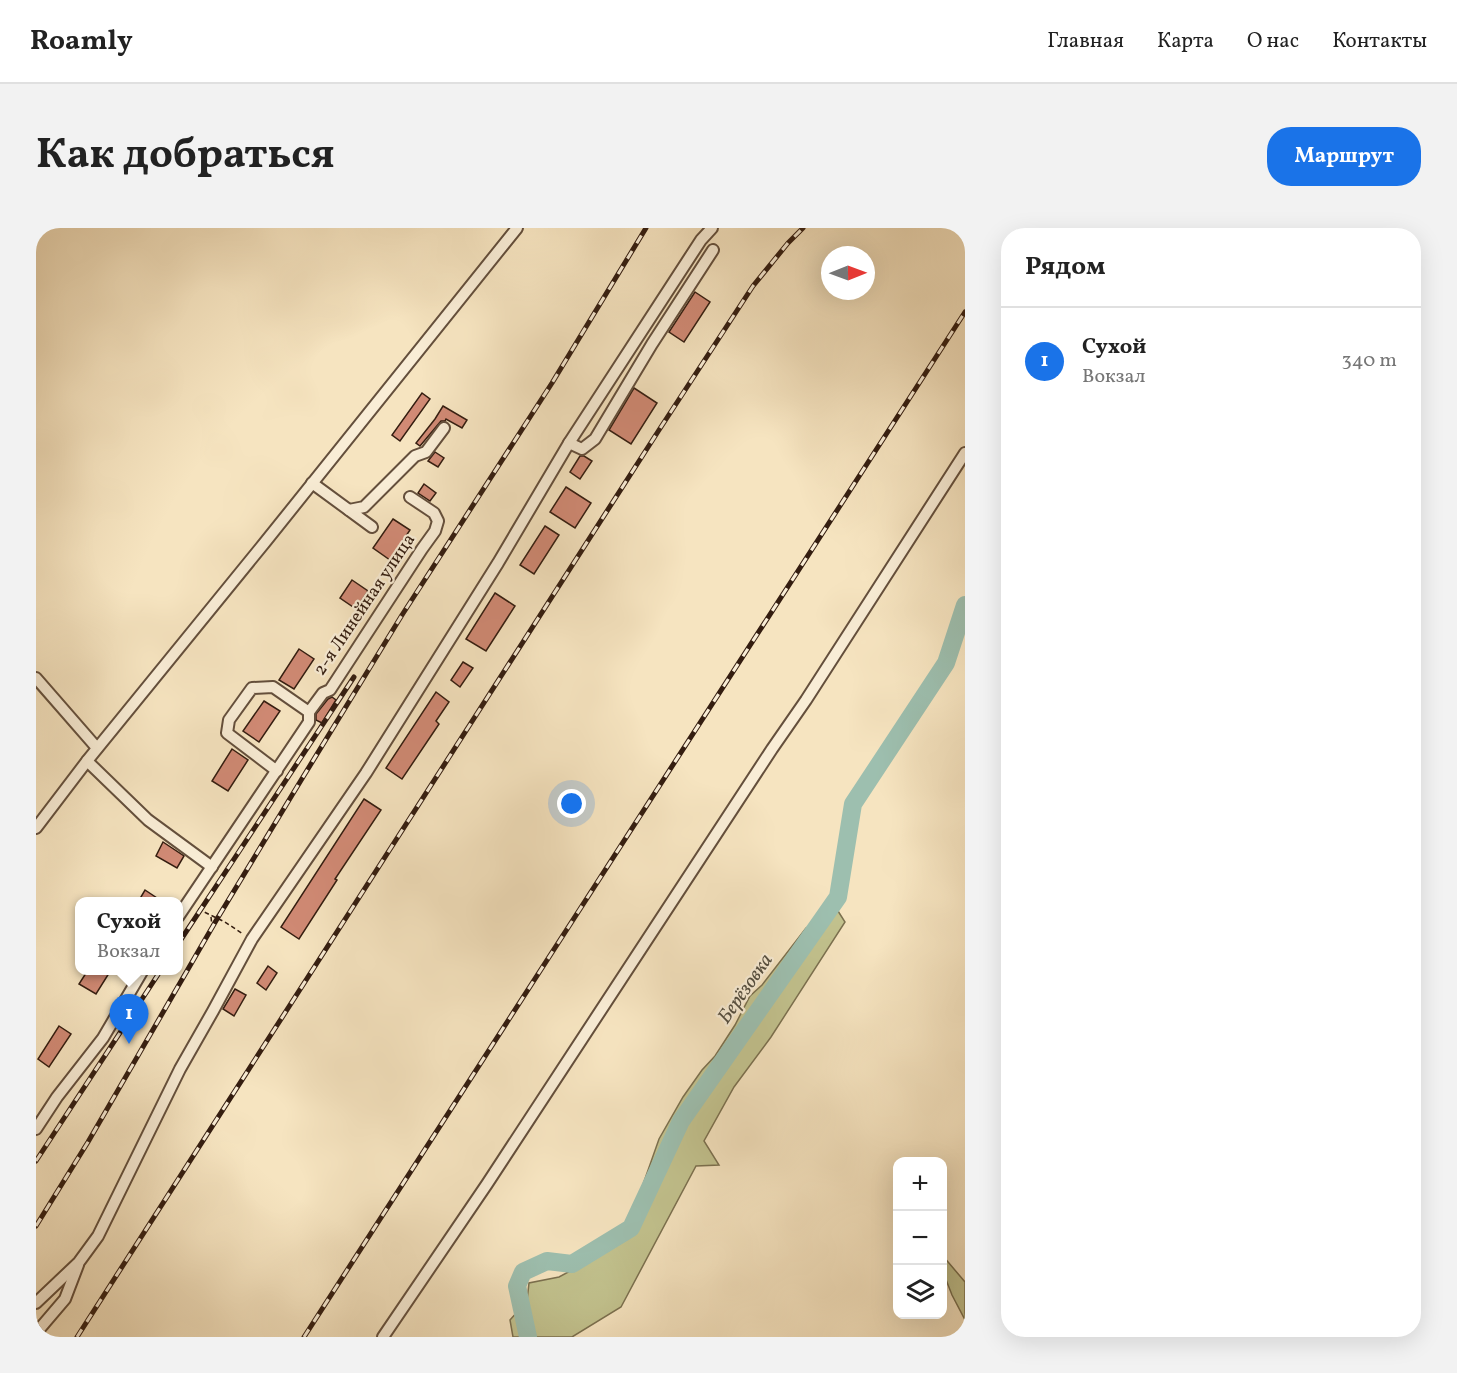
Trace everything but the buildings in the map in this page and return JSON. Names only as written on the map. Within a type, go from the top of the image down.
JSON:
[{"type":"street","points":[[36,828],[97,748],[517,228]]},
{"type":"street","points":[[36,1303],[79,1262],[98,1236],[180,1069],[252,939],[366,773],[498,563],[569,443],[701,240],[712,228]]},
{"type":"street","points":[[569,443],[582,449],[595,439],[652,344],[713,250]]},
{"type":"street","points":[[349,510],[364,507],[415,456],[426,452],[444,428]]},
{"type":"street","points":[[383,1337],[813,690],[965,453]]},
{"type":"street","points":[[312,483],[372,527]]},
{"type":"street","name":"2-я Линейная улица","points":[[183,910],[309,722],[309,712],[323,693],[330,690],[435,531],[438,521],[434,513],[410,497]]},
{"type":"street","points":[[36,678],[97,748]]},
{"type":"street","points":[[277,771],[226,733],[229,720],[252,688],[273,687],[309,712]]},
{"type":"street","points":[[87,761],[148,820],[212,867]]},
{"type":"street","points":[[36,1129],[57,1097],[103,1038],[140,975]]},
{"type":"street","points":[[36,1334],[65,1299],[79,1262]]},
{"type":"path","points":[[195,907],[252,939]]},
{"type":"path","points":[[210,916],[212,926]]},
{"type":"green space","points":[[838,911],[845,922],[771,1037],[734,1087],[704,1141],[719,1165],[696,1166],[621,1307],[572,1337],[513,1337],[510,1320],[527,1301],[529,1283],[559,1277],[600,1255],[626,1223],[640,1193],[659,1139],[683,1097],[715,1056],[735,1025],[750,996],[762,985],[806,928]]},
{"type":"green space","points":[[947,1261],[965,1282],[965,1320],[947,1282]]},
{"type":"waterway","name":"Берёзовка","points":[[528,1337],[517,1286],[523,1272],[547,1261],[572,1264],[631,1228],[681,1121],[838,897],[853,804],[946,663],[965,605]]},
{"type":"railway","points":[[36,1226],[88,1142],[217,919],[402,615],[552,383],[646,228]]},
{"type":"railway","points":[[77,1337],[753,286],[803,228]]},
{"type":"railway","points":[[304,1337],[965,312]]},
{"type":"railway","points":[[183,936],[354,677]]},
{"type":"railway","points":[[36,1161],[158,975]]},
{"type":"place","name":"Сухой","points":[[129,1044]]}]
